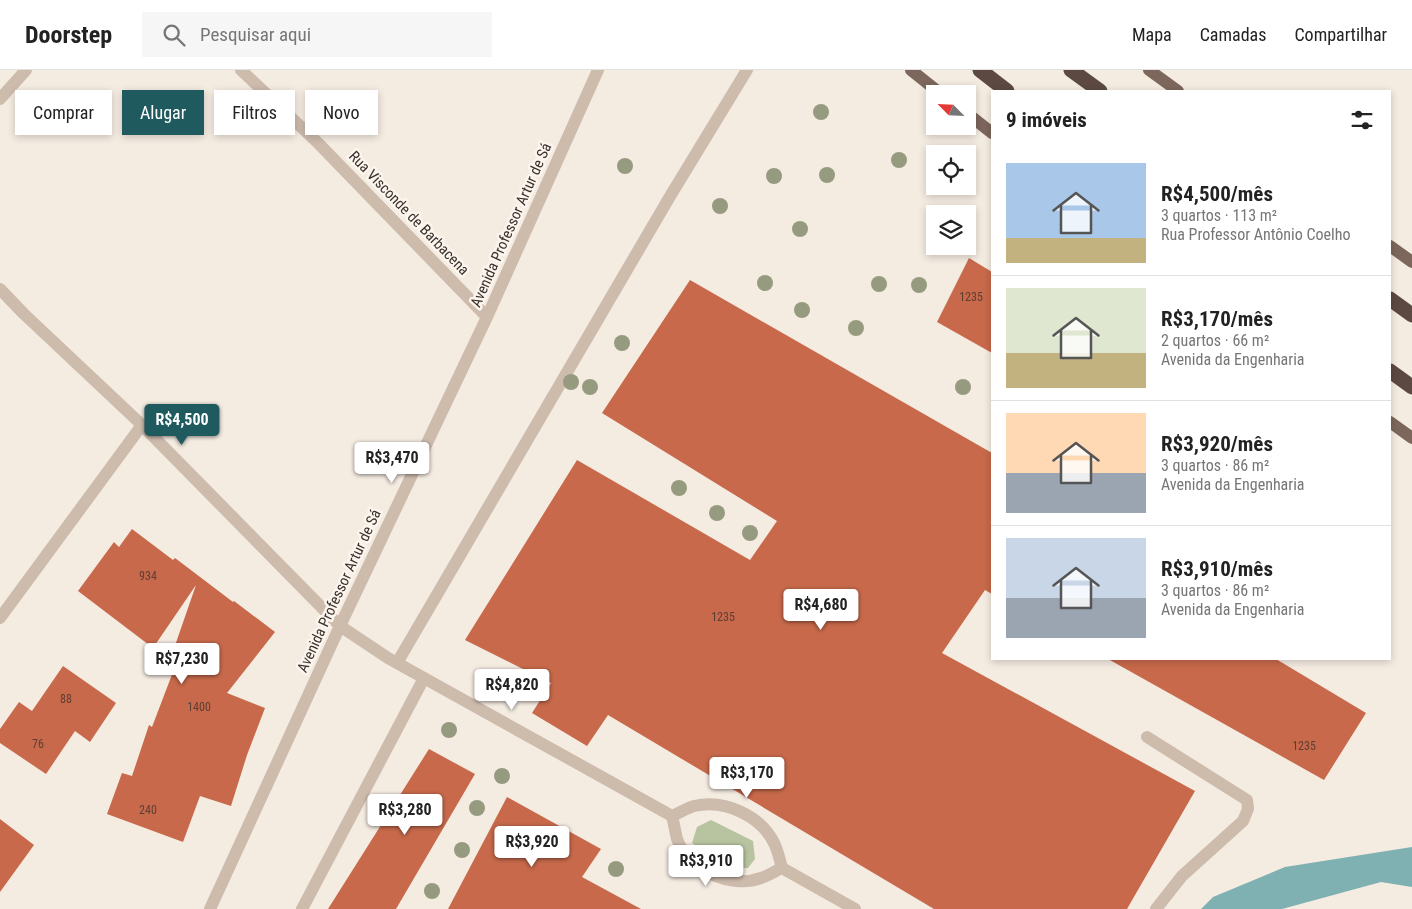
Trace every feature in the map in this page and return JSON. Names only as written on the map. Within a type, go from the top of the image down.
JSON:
[{"type":"highway","points":[[980,70],[1006,90]]},
{"type":"highway","points":[[1071,70],[1099,90]]},
{"type":"highway","points":[[1391,300],[1412,315]]},
{"type":"highway","points":[[1391,373],[1412,387]]},
{"type":"main road","points":[[911,70],[930,85]]},
{"type":"main road","points":[[1149,70],[1177,90]]},
{"type":"main road","points":[[976,121],[991,133]]},
{"type":"main road","points":[[1391,247],[1412,262]]},
{"type":"main road","points":[[1391,423],[1412,438]]},
{"type":"street","points":[[0,99],[26,70]]},
{"type":"street","name":"Rua Visconde de Barbacena","points":[[241,70],[318,144],[487,317]]},
{"type":"street","name":"Avenida Professor Artur de Sá","points":[[210,909],[340,626],[487,317],[598,70]]},
{"type":"street","points":[[397,663],[664,206],[747,70]]},
{"type":"street","points":[[0,289],[142,425],[340,626],[397,663],[672,816],[678,840],[682,847],[692,861],[711,875],[735,881],[760,879],[782,868]]},
{"type":"street","points":[[0,618],[142,425]]},
{"type":"street","points":[[302,909],[424,678]]},
{"type":"street","points":[[1147,737],[1247,800],[1248,809],[1243,821],[1182,876],[1156,909]]},
{"type":"street","points":[[672,816],[694,806],[717,805],[741,811],[761,825],[775,844],[782,868],[855,909]]},
{"type":"green space","points":[[711,820],[753,841],[755,859],[748,868],[730,868],[692,843],[697,827]]},
{"type":"water","points":[[1412,847],[1412,887],[1381,882],[1282,909],[1201,909],[1213,897],[1285,867]]},
{"type":"building","points":[[969,258],[991,271],[991,352],[937,322]]},
{"type":"building","points":[[690,280],[991,452],[991,593],[985,590],[942,653],[1195,791],[1127,909],[934,909],[608,715],[587,746],[532,713],[551,683],[465,640],[577,460],[750,560],[777,521],[602,413]]},
{"type":"building","points":[[132,529],[173,560],[175,558],[275,632],[227,693],[265,708],[247,755],[231,806],[200,796],[183,842],[107,814],[122,773],[132,776],[149,725],[152,727],[176,664],[170,660],[196,585],[153,648],[78,591],[114,542],[119,547]]},
{"type":"building","points":[[1110,660],[1278,660],[1366,713],[1324,780]]},
{"type":"building","points":[[63,666],[116,703],[90,742],[75,731],[46,774],[0,743],[0,729],[19,702],[32,711]]},
{"type":"building","points":[[429,749],[475,774],[396,909],[328,909]]},
{"type":"building","points":[[507,797],[601,849],[582,877],[641,909],[448,909]]},
{"type":"building","points":[[0,819],[34,845],[0,892]]}]
